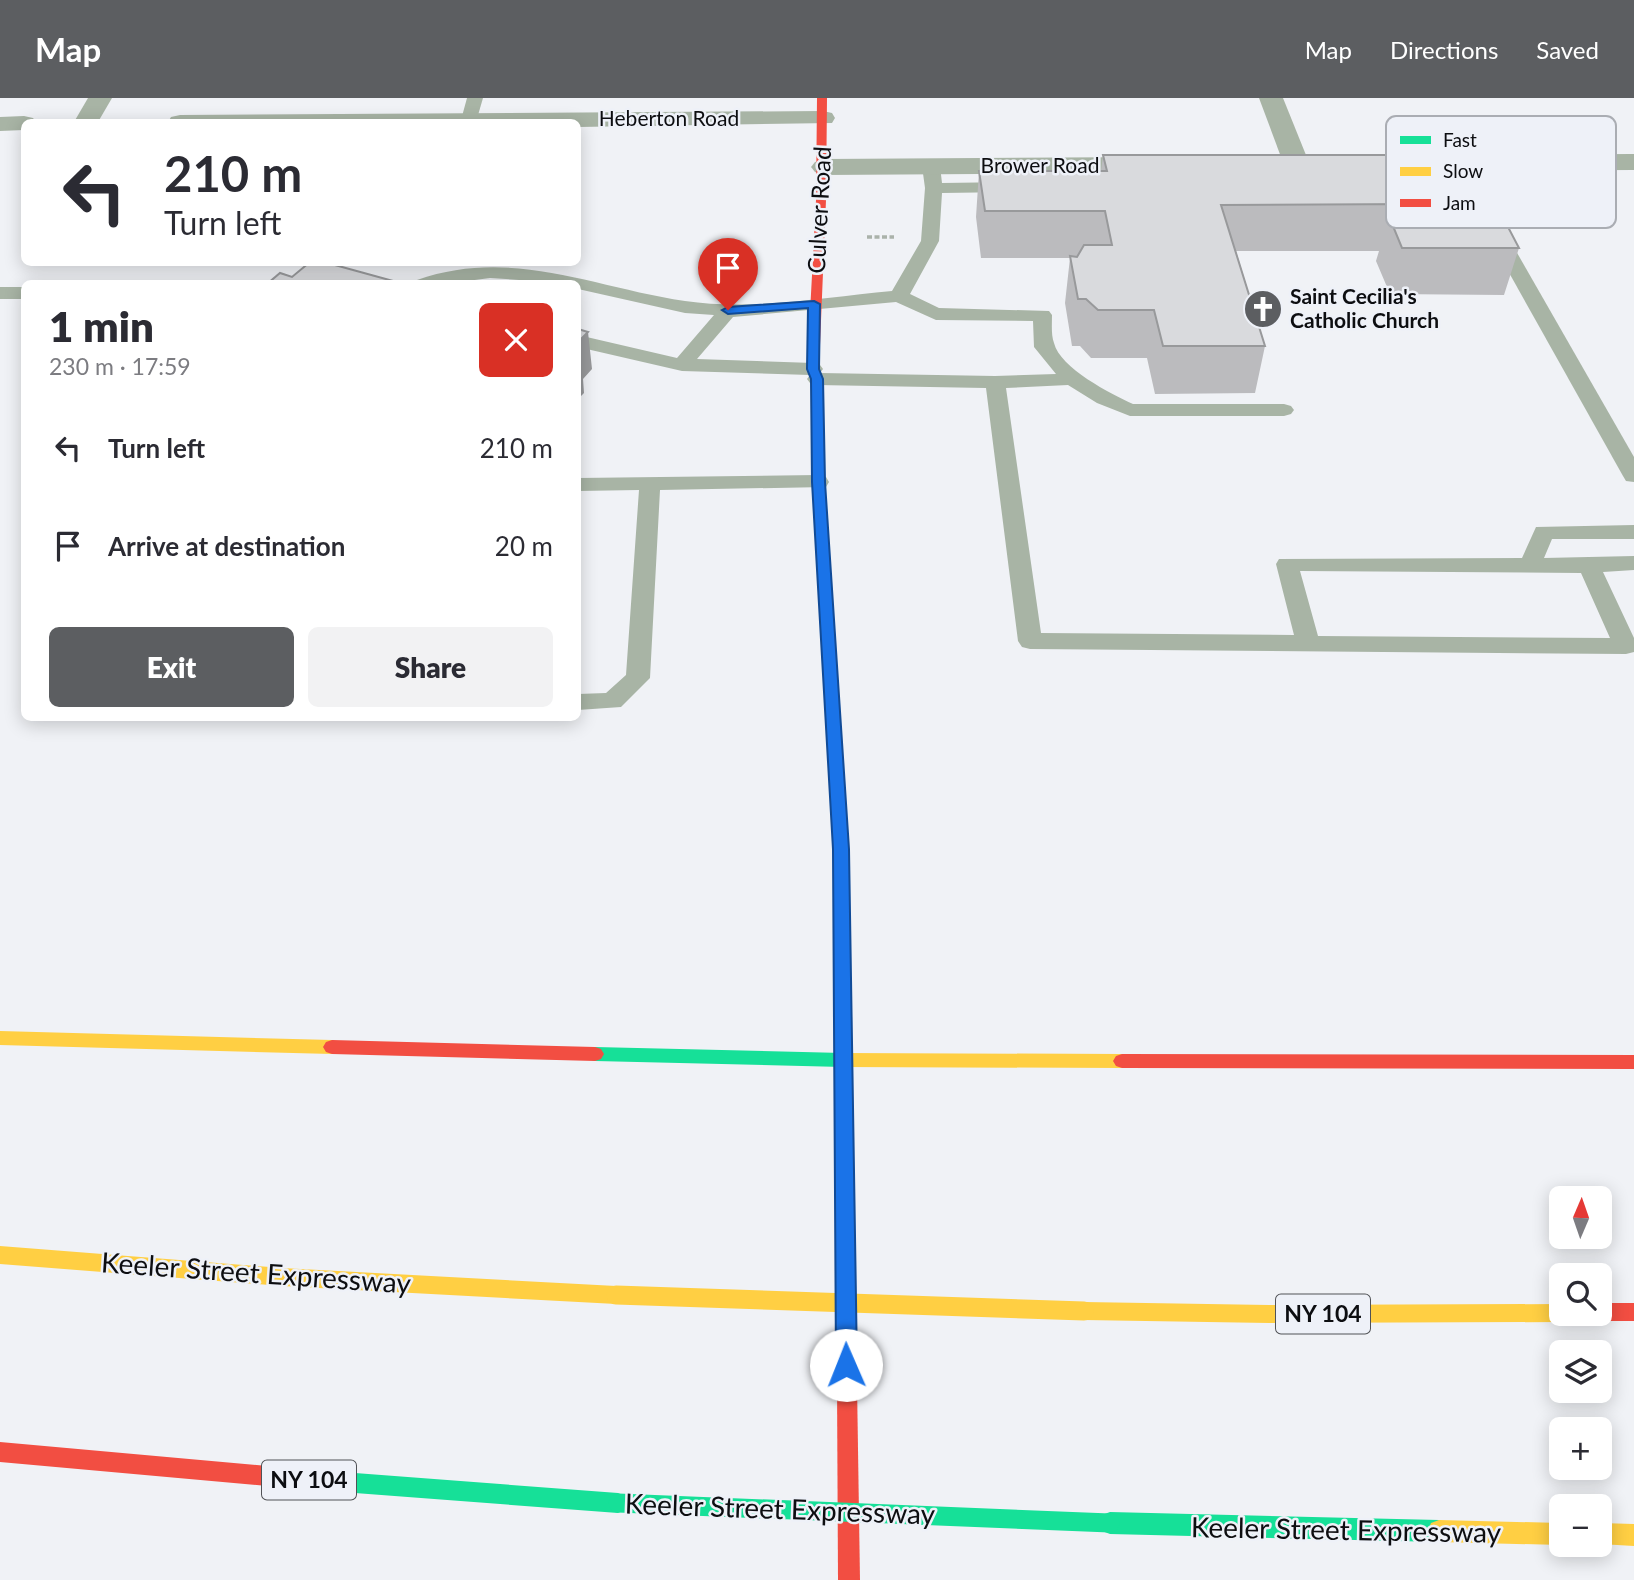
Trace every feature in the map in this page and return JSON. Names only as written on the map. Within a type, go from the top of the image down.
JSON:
[{"type":"main road","name":"Culver Road","points":[[823,108],[824,167],[814,304],[815,374],[818,482],[840,812],[849,1580]]},
{"type":"main road","points":[[0,1038],[843,1060],[1634,1062]]},
{"type":"main road","name":"Keeler Street Expressway","points":[[0,1255],[282,1277],[616,1295],[1084,1311],[1269,1314],[1549,1313]]},
{"type":"main road","points":[[1612,1312],[1634,1312]]},
{"type":"main road","name":"Keeler Street Expressway","points":[[0,1452],[329,1482],[618,1503],[1110,1523],[1549,1534]]},
{"type":"main road","points":[[1612,1534],[1634,1535]]},
{"type":"street","points":[[88,119],[100,98]]},
{"type":"street","points":[[1271,98],[1297,165]]},
{"type":"street","name":"Heberton Road","points":[[247,119],[472,109],[823,108]]},
{"type":"street","points":[[0,124],[21,124]]},
{"type":"street","points":[[1616,163],[1634,162]]},
{"type":"street","points":[[1377,163],[1386,164]]},
{"type":"street","points":[[1270,165],[1324,164]]},
{"type":"street","name":"Brower Road","points":[[824,167],[932,177],[1175,165]]},
{"type":"lane","points":[[898,296],[930,241],[932,177],[1030,187]]},
{"type":"lane","points":[[1494,228],[1634,476]]},
{"type":"lane","points":[[436,280],[447,276],[490,272],[535,274],[562,280]]},
{"type":"lane","points":[[581,284],[685,307],[728,310],[898,296],[936,314],[1042,315],[1044,347],[1072,379],[1104,399],[1130,410],[1284,410]]},
{"type":"lane","points":[[0,293],[21,293]]},
{"type":"lane","points":[[682,365],[728,310]]},
{"type":"lane","points":[[581,342],[682,365],[995,382],[1072,379]]},
{"type":"lane","points":[[995,382],[1030,641],[1626,646],[1589,566]]},
{"type":"lane","points":[[581,484],[818,482]]},
{"type":"lane","points":[[581,702],[612,701],[638,678],[650,483]]},
{"type":"lane","points":[[1531,564],[1544,532],[1634,532]]},
{"type":"lane","points":[[1308,643],[1287,564],[1589,566],[1634,563]]},
{"type":"building","points":[[1103,155],[1386,155],[1386,204],[1221,205],[1265,346],[1163,346],[1154,310],[1098,310],[1086,299],[1078,299],[1070,256],[1077,257],[1084,245],[1112,245],[1105,211],[985,211],[979,171],[1107,171]]},
{"type":"building","points":[[1394,228],[1509,228],[1519,248],[1402,248]]},
{"type":"building","points":[[305,266],[339,266],[389,280],[272,280],[280,273],[292,277]]},
{"type":"building","points":[[581,330],[588,332],[581,339]]},
{"type":"traffic: fast","points":[[595,1054],[843,1060]]},
{"type":"traffic: fast","points":[[289,1478],[618,1503]]},
{"type":"traffic: fast","points":[[618,1503],[1110,1523]]},
{"type":"traffic: fast","points":[[1110,1523],[1439,1531]]},
{"type":"traffic: slow","points":[[829,660],[841,849],[843,989]]},
{"type":"traffic: slow","points":[[0,1038],[332,1047]]},
{"type":"traffic: slow","points":[[843,1060],[1122,1061]]},
{"type":"traffic: slow","points":[[0,1255],[282,1277],[616,1295]]},
{"type":"traffic: slow","points":[[616,1295],[1084,1311]]},
{"type":"traffic: slow","points":[[1084,1311],[1269,1314],[1549,1313]]},
{"type":"traffic: slow","points":[[1439,1531],[1549,1534]]},
{"type":"traffic: slow","points":[[1612,1534],[1634,1535]]},
{"type":"traffic: jam","points":[[822,98],[821,200],[813,369],[817,379],[818,482],[829,660]]},
{"type":"traffic: jam","points":[[843,989],[849,1580]]},
{"type":"traffic: jam","points":[[332,1047],[595,1054]]},
{"type":"traffic: jam","points":[[1122,1061],[1634,1062]]},
{"type":"traffic: jam","points":[[1612,1312],[1634,1312]]},
{"type":"traffic: jam","points":[[0,1452],[289,1478]]},
{"type":"place","name":"Saint Cecilia's Catholic Church","points":[[1263,309]]},
{"type":"route","points":[[728,310],[814,304],[813,369],[817,379],[818,482],[832,671],[841,849],[846,1365]]}]
